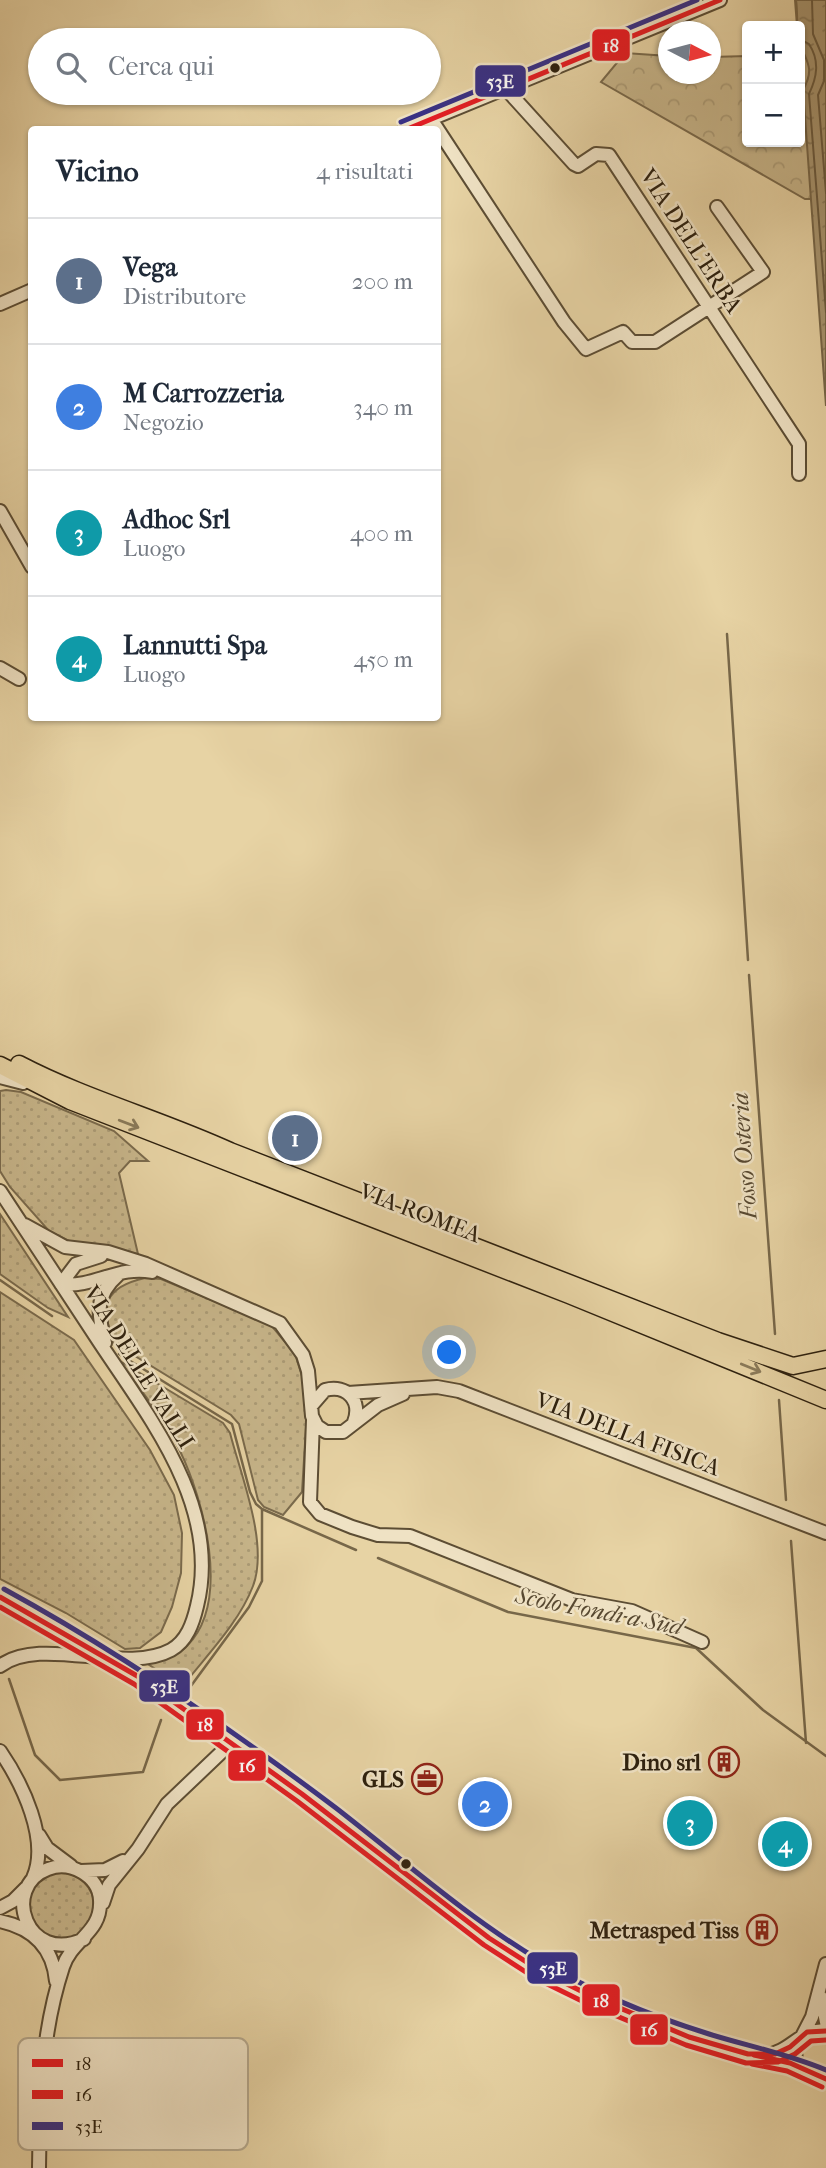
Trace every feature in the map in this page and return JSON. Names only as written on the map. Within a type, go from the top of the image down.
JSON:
[{"type":"main road","name":"VIA ROMEA","points":[[0,1054],[96,1098],[172,1125],[230,1151],[729,1346],[793,1366],[826,1359]]},
{"type":"main road","name":"VIA ROMEA","points":[[0,1065],[48,1091],[826,1399]]},
{"type":"street","points":[[414,126],[720,0]]},
{"type":"street","name":"VIA DELL'ERBA","points":[[506,89],[574,164],[578,166],[596,154],[609,155],[799,444],[799,474]]},
{"type":"street","points":[[431,119],[436,126]]},
{"type":"street","points":[[441,134],[564,322],[586,349],[623,332],[632,342],[655,342],[763,272],[717,207]]},
{"type":"street","points":[[0,304],[28,292]]},
{"type":"street","points":[[0,511],[28,560]]},
{"type":"street","points":[[0,668],[19,679]]},
{"type":"street","points":[[0,1077],[48,1091]]},
{"type":"street","name":"VIA DELLE VALLI","points":[[0,1191],[166,1445],[194,1510],[201,1571],[193,1623],[184,1640],[171,1650],[148,1657],[27,1655],[0,1666]]},
{"type":"street","points":[[21,1223],[65,1247],[123,1256],[216,1293],[280,1323],[297,1343],[308,1371],[313,1420],[310,1502],[320,1514],[378,1535],[410,1536],[572,1600],[632,1611],[702,1642]]},
{"type":"street","points":[[61,1284],[76,1264],[94,1256],[123,1256]]},
{"type":"street","points":[[61,1284],[88,1285],[123,1270],[164,1274]]},
{"type":"street","points":[[107,1354],[98,1302],[107,1285],[123,1270]]},
{"type":"street","name":"VIA DELLA FISICA","points":[[308,1371],[332,1388],[348,1393],[437,1387],[458,1391],[826,1533]]},
{"type":"street","points":[[312,1406],[319,1393],[332,1388]]},
{"type":"street","name":"VIA DELLA FISICA","points":[[311,1459],[322,1444],[336,1433],[378,1405],[413,1389]]},
{"type":"street","points":[[348,1393],[357,1408],[354,1422]]},
{"type":"street","points":[[313,1420],[322,1430],[336,1433]]},
{"type":"street","points":[[0,1597],[60,1629],[139,1677],[302,1794],[489,1938],[538,1970],[591,1996],[689,2037],[783,2061],[823,2076]]},
{"type":"street","points":[[44,2038],[65,1961],[93,1929],[109,1885],[135,1853],[175,1794],[230,1744]]},
{"type":"street","points":[[0,1751],[11,1768],[35,1829],[47,1848],[90,1877],[98,1889],[100,1915]]},
{"type":"street","points":[[35,1829],[39,1857],[23,1898],[23,1911],[28,1928],[52,1958],[57,1989]]},
{"type":"street","points":[[0,1908],[13,1901],[48,1868],[105,1870],[135,1853]]},
{"type":"street","points":[[0,1921],[18,1926],[48,1943],[60,1945],[84,1939]]},
{"type":"street","points":[[803,2070],[795,2056],[798,2040],[812,2017],[825,1968]]},
{"type":"street","points":[[825,1968],[821,2003],[826,2022]]},
{"type":"street","points":[[748,2054],[775,2054],[812,2030],[826,2031]]},
{"type":"street","points":[[39,2150],[39,2168]]},
{"type":"green space","points":[[795,0],[826,0],[826,199],[805,199],[601,82],[625,53],[658,55],[658,84],[721,84],[721,57],[742,56],[742,147],[805,147],[805,21],[797,21]]},
{"type":"green space","points":[[0,1091],[21,1092],[114,1131],[148,1161],[130,1161],[119,1173],[138,1254],[71,1242],[49,1231],[10,1187],[0,1171]]},
{"type":"green space","points":[[0,1214],[68,1317],[48,1308],[0,1274]]},
{"type":"green space","points":[[145,1278],[161,1279],[271,1325],[295,1354],[308,1395],[302,1492],[283,1515],[264,1507],[258,1500],[239,1424],[231,1415],[114,1343],[107,1318],[109,1300],[121,1287]]},
{"type":"green space","points":[[0,1292],[74,1340],[150,1450],[174,1495],[182,1533],[181,1573],[172,1607],[161,1632],[140,1648],[125,1649],[66,1613],[0,1579]]},
{"type":"green space","points":[[120,1361],[223,1423],[230,1433],[256,1530],[257,1569],[247,1600],[231,1626],[182,1687],[148,1664],[183,1649],[201,1627],[208,1603],[211,1577],[204,1522],[189,1471],[174,1439]]},
{"type":"green space","points":[[61,1873],[74,1876],[84,1883],[91,1893],[94,1906],[91,1919],[84,1929],[74,1936],[61,1939],[48,1936],[38,1929],[31,1919],[28,1906],[31,1893],[38,1883],[48,1876]]},
{"type":"water","points":[[796,0],[826,0],[826,406],[805,117],[805,86],[809,71],[805,56],[805,21],[798,21]]},
{"type":"waterway","name":"Fosso Osteria","points":[[727,634],[748,960]]},
{"type":"waterway","name":"Fosso Osteria","points":[[749,975],[775,1334]]},
{"type":"waterway","name":"Scolo Fondi a Sud","points":[[0,1280],[52,1316]]},
{"type":"waterway","name":"Scolo Fondi a Sud","points":[[119,1354],[232,1424],[250,1492],[262,1509],[356,1550]]},
{"type":"waterway","name":"Fosso Osteria","points":[[779,1400],[786,1500]]},
{"type":"waterway","points":[[188,1690],[249,1607],[262,1581],[262,1510]]},
{"type":"waterway","name":"Fosso Osteria","points":[[791,1541],[806,1743]]},
{"type":"waterway","name":"Scolo Fondi a Sud","points":[[378,1558],[508,1612],[696,1648],[763,1710],[826,1756]]},
{"type":"waterway","points":[[9,1679],[35,1755],[60,1780],[143,1772],[161,1720]]},
{"type":"transit line","name":"53E","points":[[401,122],[697,0]]},
{"type":"transit line","name":"18","points":[[415,126],[720,0]]},
{"type":"transit line","name":"53E","points":[[4,1589],[133,1665],[215,1720],[336,1808],[461,1907],[539,1960],[580,1983],[644,2011],[826,2070]]},
{"type":"transit line","name":"18","points":[[0,1597],[139,1677],[302,1794],[489,1938],[539,1970],[591,1996],[689,2037],[748,2054],[775,2054],[790,2047],[807,2032],[826,2031]]},
{"type":"transit line","name":"16","points":[[0,1607],[134,1684],[297,1801],[484,1945],[535,1978],[588,2004],[686,2045],[746,2063],[778,2062],[795,2054],[811,2041],[826,2040]]},
{"type":"transit line","name":"18","points":[[754,2055],[790,2063],[826,2079]]},
{"type":"transit line","name":"16","points":[[752,2064],[787,2071],[822,2087]]},
{"type":"place","name":"Vega","points":[[295,1138]]},
{"type":"place","name":"Dino srl","points":[[724,1762]]},
{"type":"place","name":"GLS","points":[[427,1779]]},
{"type":"place","name":"M Carrozzeria","points":[[485,1804]]},
{"type":"place","name":"Adhoc Srl","points":[[690,1823]]},
{"type":"place","name":"Lannutti Spa","points":[[785,1844]]},
{"type":"place","name":"Metrasped Tiss","points":[[762,1930]]}]
